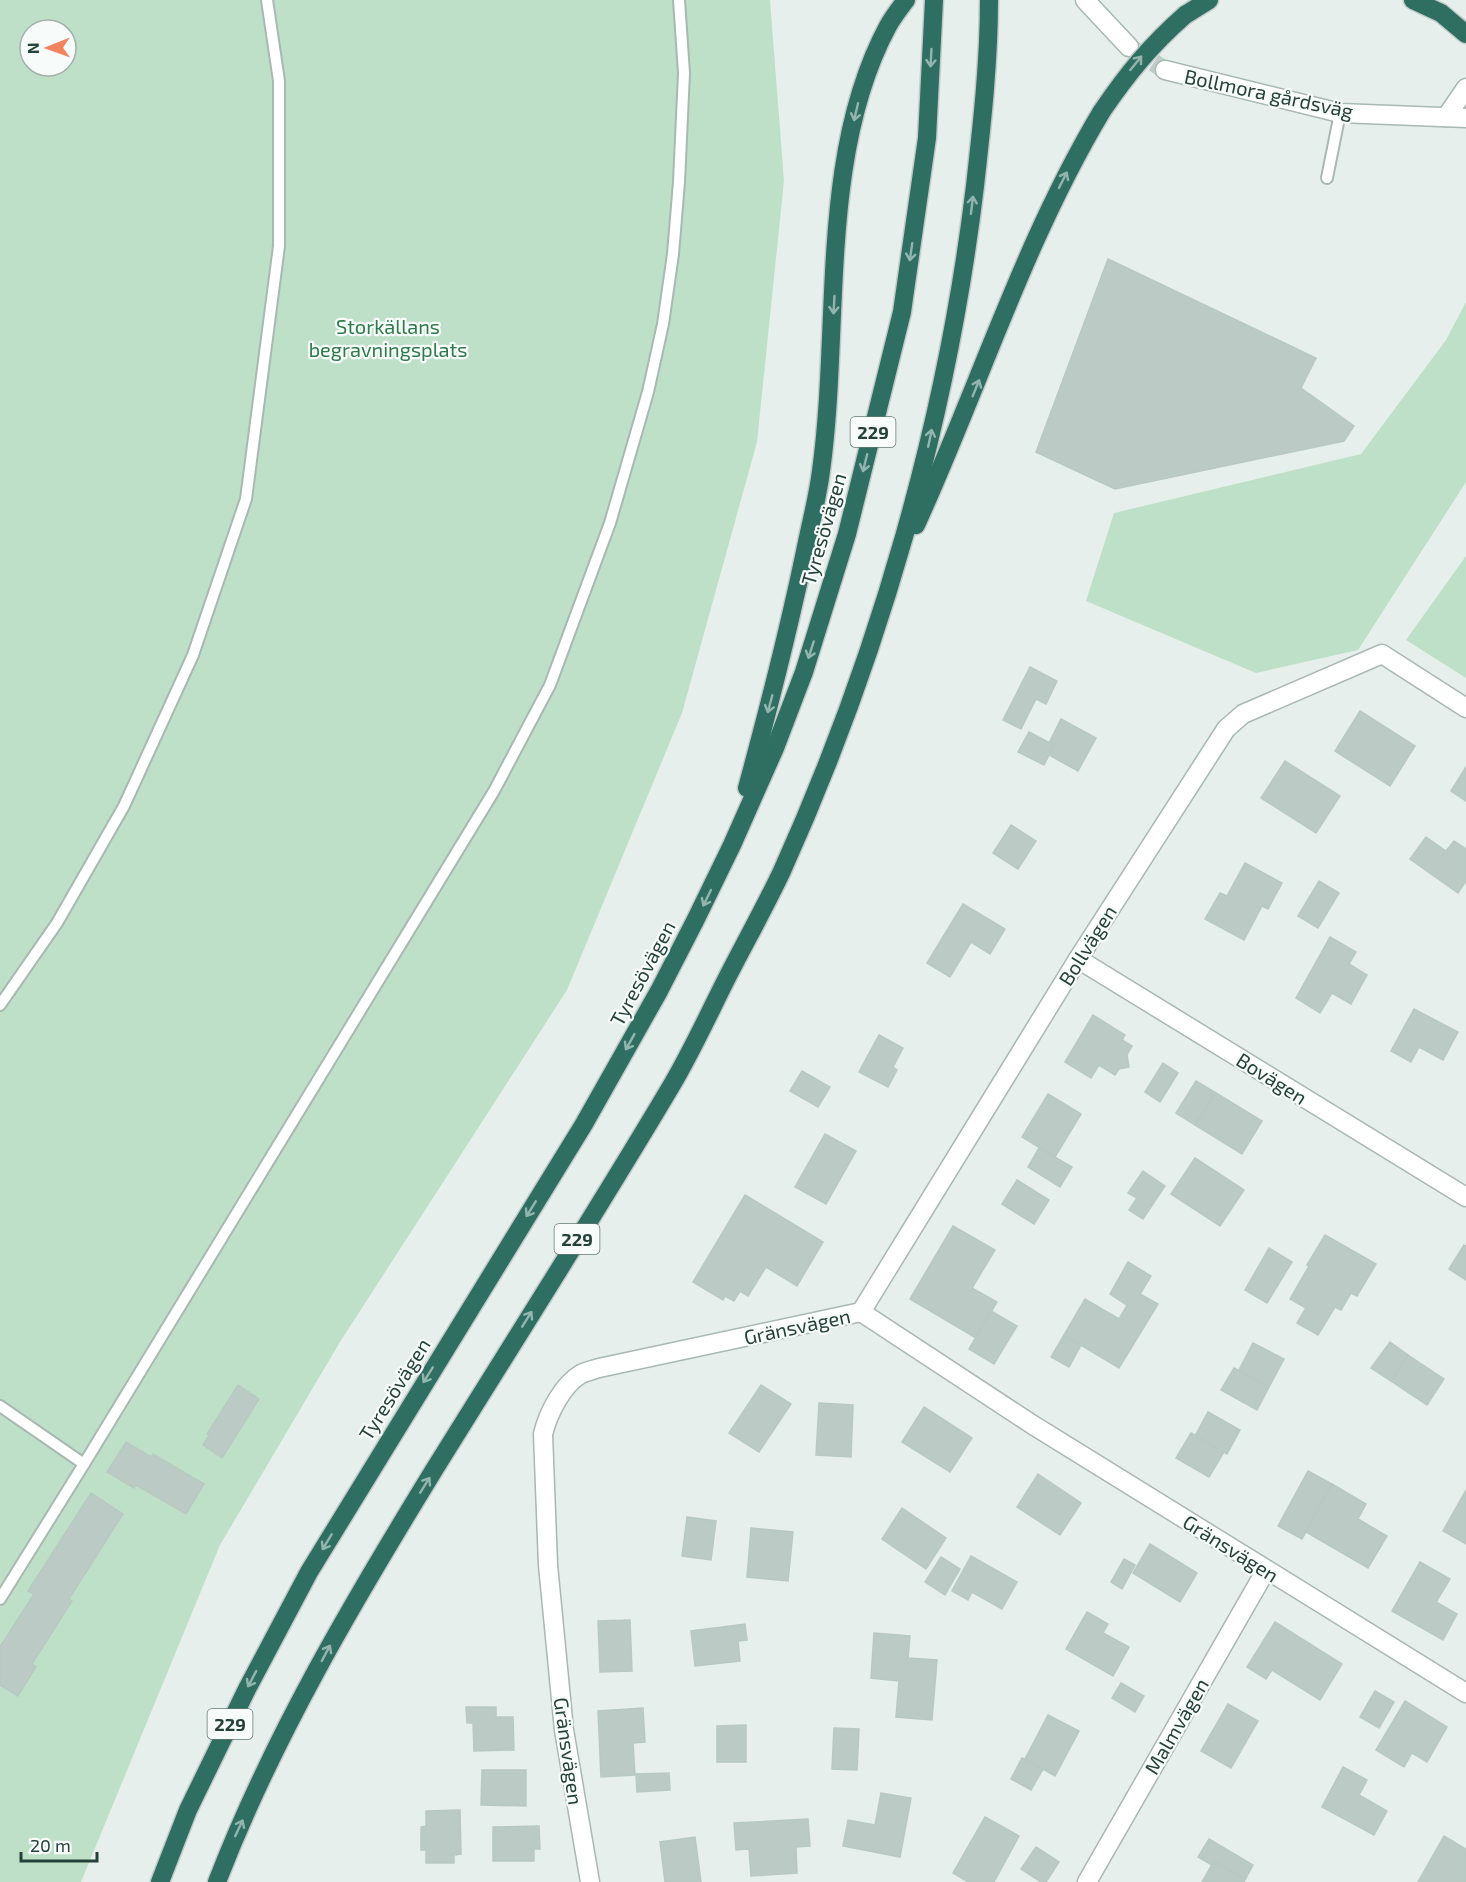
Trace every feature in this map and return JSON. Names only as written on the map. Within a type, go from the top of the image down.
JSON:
[{"type":"highway","points":[[732,845],[789,628],[821,472],[829,399],[843,183],[859,102],[873,56],[889,24],[906,0]]},
{"type":"highway","name":"Tyresövägen","points":[[160,1882],[188,1810],[247,1689],[309,1572],[584,1124],[659,991],[732,845],[775,748],[804,672],[848,534],[902,312],[927,138],[934,0]]},
{"type":"highway","name":"229","points":[[217,1882],[233,1842],[294,1712],[361,1589],[676,1078],[782,872],[834,744],[893,576],[927,455],[953,329],[968,238],[982,119],[989,0]]},
{"type":"highway","points":[[893,576],[949,454],[1061,183],[1102,111],[1148,49],[1185,15],[1209,0]]},
{"type":"highway","points":[[1413,0],[1441,13],[1466,34]]},
{"type":"street","points":[[1085,0],[1129,47]]},
{"type":"street","name":"Bollmora gårdsväg","points":[[1165,70],[1340,113],[1466,118]]},
{"type":"street","points":[[1446,117],[1466,88]]},
{"type":"street","name":"Bollvägen","points":[[861,1312],[1078,959],[1226,729],[1243,714],[1382,654],[1466,708]]},
{"type":"street","name":"Bovägen","points":[[1078,959],[1466,1197]]},
{"type":"street","name":"Gränsvägen","points":[[590,1882],[564,1730],[548,1565],[543,1434],[549,1415],[567,1387],[580,1375],[589,1371],[861,1312],[1033,1425],[1466,1692]]},
{"type":"street","name":"Malmvägen","points":[[1094,1880],[1266,1570]]},
{"type":"lane","points":[[0,1005],[57,923],[124,806],[194,655],[246,499],[279,246],[279,81],[267,0]]},
{"type":"lane","points":[[0,1599],[494,791],[550,684],[610,523],[648,392],[663,324],[673,254],[679,182],[684,74],[679,0]]},
{"type":"lane","points":[[1327,178],[1340,113]]},
{"type":"lane","points":[[0,1406],[84,1464]]},
{"type":"green space","name":"Storkällans begravningsplats","points":[[0,0],[770,0],[784,181],[757,442],[682,713],[567,990],[340,1342],[220,1545],[81,1882],[0,1882]]},
{"type":"green space","points":[[1466,302],[1466,482],[1358,650],[1256,673],[1086,601],[1114,513],[1361,454],[1446,340]]},
{"type":"green space","points":[[1466,556],[1466,678],[1406,640]]},
{"type":"building","points":[[1108,259],[1316,358],[1301,388],[1354,426],[1344,441],[1115,489],[1036,452]]},
{"type":"building","points":[[1030,667],[1057,681],[1046,704],[1036,699],[1021,729],[1003,720]]},
{"type":"building","points":[[1360,711],[1415,746],[1390,786],[1335,751]]},
{"type":"building","points":[[1061,719],[1096,738],[1078,771],[1049,755],[1054,745],[1049,743]]},
{"type":"building","points":[[1029,732],[1054,745],[1044,765],[1018,752]]},
{"type":"building","points":[[1285,761],[1340,796],[1316,833],[1261,798]]},
{"type":"building","points":[[1466,767],[1466,801],[1451,791]]},
{"type":"building","points":[[1011,825],[1036,841],[1018,869],[993,853]]},
{"type":"building","points":[[1426,837],[1446,851],[1454,841],[1466,849],[1466,881],[1458,893],[1410,859]]},
{"type":"building","points":[[1245,863],[1282,883],[1268,909],[1262,906],[1244,940],[1205,919],[1220,893],[1227,896]]},
{"type":"building","points":[[1319,881],[1339,893],[1318,928],[1298,916]]},
{"type":"building","points":[[963,904],[1005,929],[990,954],[971,942],[950,977],[927,963]]},
{"type":"building","points":[[1330,937],[1356,952],[1349,964],[1367,975],[1351,1004],[1332,993],[1320,1013],[1296,998]]},
{"type":"building","points":[[1414,1009],[1458,1032],[1443,1060],[1419,1047],[1411,1062],[1391,1051]]},
{"type":"building","points":[[1093,1015],[1125,1035],[1122,1040],[1132,1046],[1127,1055],[1129,1067],[1119,1069],[1115,1075],[1099,1065],[1091,1078],[1065,1062]]},
{"type":"building","points":[[879,1035],[903,1048],[893,1067],[897,1070],[888,1087],[859,1072]]},
{"type":"building","points":[[1163,1063],[1178,1073],[1160,1102],[1145,1092]]},
{"type":"building","points":[[802,1071],[830,1087],[818,1107],[790,1091]]},
{"type":"building","points":[[1196,1081],[1216,1093],[1195,1125],[1176,1113]]},
{"type":"building","points":[[1216,1093],[1262,1121],[1242,1154],[1195,1125]]},
{"type":"building","points":[[1048,1094],[1081,1114],[1055,1157],[1022,1137]]},
{"type":"building","points":[[825,1134],[856,1151],[826,1204],[795,1187]]},
{"type":"building","points":[[1039,1148],[1072,1167],[1060,1187],[1028,1167]]},
{"type":"building","points":[[1195,1158],[1244,1190],[1220,1226],[1171,1194]]},
{"type":"building","points":[[1143,1171],[1165,1186],[1143,1219],[1129,1210],[1137,1198],[1128,1193]]},
{"type":"building","points":[[1017,1180],[1049,1200],[1034,1224],[1002,1204]]},
{"type":"building","points":[[745,1195],[823,1242],[797,1286],[766,1267],[748,1296],[740,1291],[734,1301],[725,1296],[723,1300],[693,1282]]},
{"type":"building","points":[[953,1226],[995,1250],[972,1288],[997,1302],[976,1338],[910,1299]]},
{"type":"building","points":[[1325,1235],[1376,1264],[1357,1296],[1351,1293],[1341,1310],[1335,1307],[1318,1335],[1297,1323],[1306,1308],[1290,1299]]},
{"type":"building","points":[[1464,1245],[1466,1246],[1466,1280],[1449,1269]]},
{"type":"building","points":[[1269,1248],[1292,1262],[1267,1303],[1245,1290]]},
{"type":"building","points":[[1128,1262],[1151,1276],[1140,1294],[1158,1304],[1119,1368],[1064,1335],[1085,1299],[1119,1319],[1127,1305],[1110,1294]]},
{"type":"building","points":[[991,1311],[1017,1326],[994,1364],[969,1349]]},
{"type":"building","points":[[1064,1335],[1081,1345],[1069,1367],[1051,1357]]},
{"type":"building","points":[[1390,1342],[1408,1355],[1391,1381],[1371,1368]]},
{"type":"building","points":[[1253,1343],[1284,1359],[1269,1387],[1239,1370]]},
{"type":"building","points":[[1408,1355],[1444,1379],[1427,1405],[1391,1381]]},
{"type":"building","points":[[1234,1368],[1269,1387],[1257,1410],[1221,1390]]},
{"type":"building","points":[[238,1385],[259,1399],[222,1458],[203,1445],[209,1435],[207,1434]]},
{"type":"building","points":[[761,1385],[791,1404],[759,1452],[729,1433]]},
{"type":"building","points":[[819,1403],[853,1405],[851,1457],[816,1455]]},
{"type":"building","points":[[924,1407],[972,1438],[950,1472],[902,1442]]},
{"type":"building","points":[[1208,1412],[1240,1430],[1227,1454],[1195,1436]]},
{"type":"building","points":[[1191,1433],[1224,1452],[1209,1477],[1176,1458]]},
{"type":"building","points":[[126,1442],[151,1457],[153,1454],[204,1484],[186,1514],[136,1485],[134,1488],[107,1472]]},
{"type":"building","points":[[1308,1471],[1332,1484],[1302,1539],[1278,1526]]},
{"type":"building","points":[[1038,1474],[1081,1503],[1060,1535],[1017,1507]]},
{"type":"building","points":[[1332,1484],[1366,1504],[1358,1519],[1387,1536],[1368,1568],[1306,1532]]},
{"type":"building","points":[[1466,1490],[1466,1544],[1443,1531]]},
{"type":"building","points":[[91,1493],[123,1514],[69,1599],[72,1601],[32,1664],[36,1667],[18,1696],[0,1685],[0,1647],[34,1594],[28,1591]]},
{"type":"building","points":[[902,1508],[946,1538],[926,1569],[882,1539]]},
{"type":"building","points":[[687,1517],[716,1521],[711,1560],[682,1556]]},
{"type":"building","points":[[751,1528],[793,1532],[788,1581],[747,1577]]},
{"type":"building","points":[[1150,1544],[1197,1573],[1180,1602],[1133,1573]]},
{"type":"building","points":[[971,1556],[1017,1582],[1002,1609],[972,1592],[968,1600],[952,1591]]},
{"type":"building","points":[[941,1557],[960,1569],[945,1595],[925,1582]]},
{"type":"building","points":[[1124,1559],[1135,1565],[1122,1589],[1111,1582]]},
{"type":"building","points":[[1420,1562],[1450,1579],[1436,1602],[1457,1614],[1443,1640],[1392,1611]]},
{"type":"building","points":[[1087,1612],[1108,1624],[1103,1633],[1129,1647],[1113,1676],[1066,1649]]},
{"type":"building","points":[[630,1620],[632,1671],[600,1672],[598,1621]]},
{"type":"building","points":[[1275,1622],[1342,1664],[1320,1700],[1272,1670],[1266,1679],[1247,1667]]},
{"type":"building","points":[[745,1624],[747,1640],[738,1641],[740,1661],[695,1666],[691,1631]]},
{"type":"building","points":[[874,1633],[910,1636],[908,1658],[937,1660],[932,1720],[896,1717],[899,1681],[871,1678]]},
{"type":"building","points":[[1121,1683],[1144,1696],[1135,1712],[1112,1698]]},
{"type":"building","points":[[1375,1691],[1394,1702],[1379,1728],[1360,1717]]},
{"type":"building","points":[[1405,1701],[1447,1727],[1427,1762],[1412,1753],[1404,1767],[1376,1750]]},
{"type":"building","points":[[1228,1704],[1258,1721],[1231,1768],[1201,1751]]},
{"type":"building","points":[[466,1707],[496,1707],[496,1717],[513,1717],[514,1750],[474,1751],[473,1723],[467,1723]]},
{"type":"building","points":[[643,1708],[645,1742],[633,1743],[635,1775],[601,1777],[598,1711]]},
{"type":"building","points":[[1048,1715],[1079,1731],[1055,1776],[1025,1759]]},
{"type":"building","points":[[746,1725],[746,1762],[717,1762],[717,1726]]},
{"type":"building","points":[[834,1728],[859,1729],[857,1770],[832,1769]]},
{"type":"building","points":[[1022,1758],[1043,1769],[1031,1790],[1011,1779]]},
{"type":"building","points":[[1343,1767],[1367,1780],[1359,1795],[1387,1811],[1374,1835],[1322,1807]]},
{"type":"building","points":[[482,1770],[526,1770],[526,1806],[481,1805]]},
{"type":"building","points":[[669,1773],[670,1790],[637,1792],[636,1774]]},
{"type":"building","points":[[881,1793],[911,1798],[900,1857],[843,1846],[848,1820],[875,1825]]},
{"type":"building","points":[[460,1810],[461,1854],[454,1855],[454,1863],[426,1863],[426,1850],[421,1850],[421,1827],[426,1826],[426,1811]]},
{"type":"building","points":[[985,1817],[1019,1836],[994,1882],[968,1882],[953,1873]]},
{"type":"building","points":[[808,1819],[810,1846],[796,1847],[797,1873],[751,1876],[749,1849],[736,1850],[734,1823]]},
{"type":"building","points":[[539,1826],[540,1849],[534,1849],[534,1861],[493,1861],[493,1827]]},
{"type":"building","points":[[1444,1836],[1466,1849],[1466,1882],[1418,1882]]},
{"type":"building","points":[[695,1837],[701,1882],[665,1882],[660,1842]]},
{"type":"building","points":[[1209,1839],[1253,1865],[1245,1880],[1214,1861],[1212,1865],[1198,1857]]},
{"type":"building","points":[[1036,1847],[1059,1862],[1046,1882],[1041,1882],[1021,1869]]},
{"type":"building","points":[[1214,1861],[1245,1880],[1244,1882],[1202,1882]]},
{"type":"tunnel","points":[[1131,48],[1165,70]]}]
